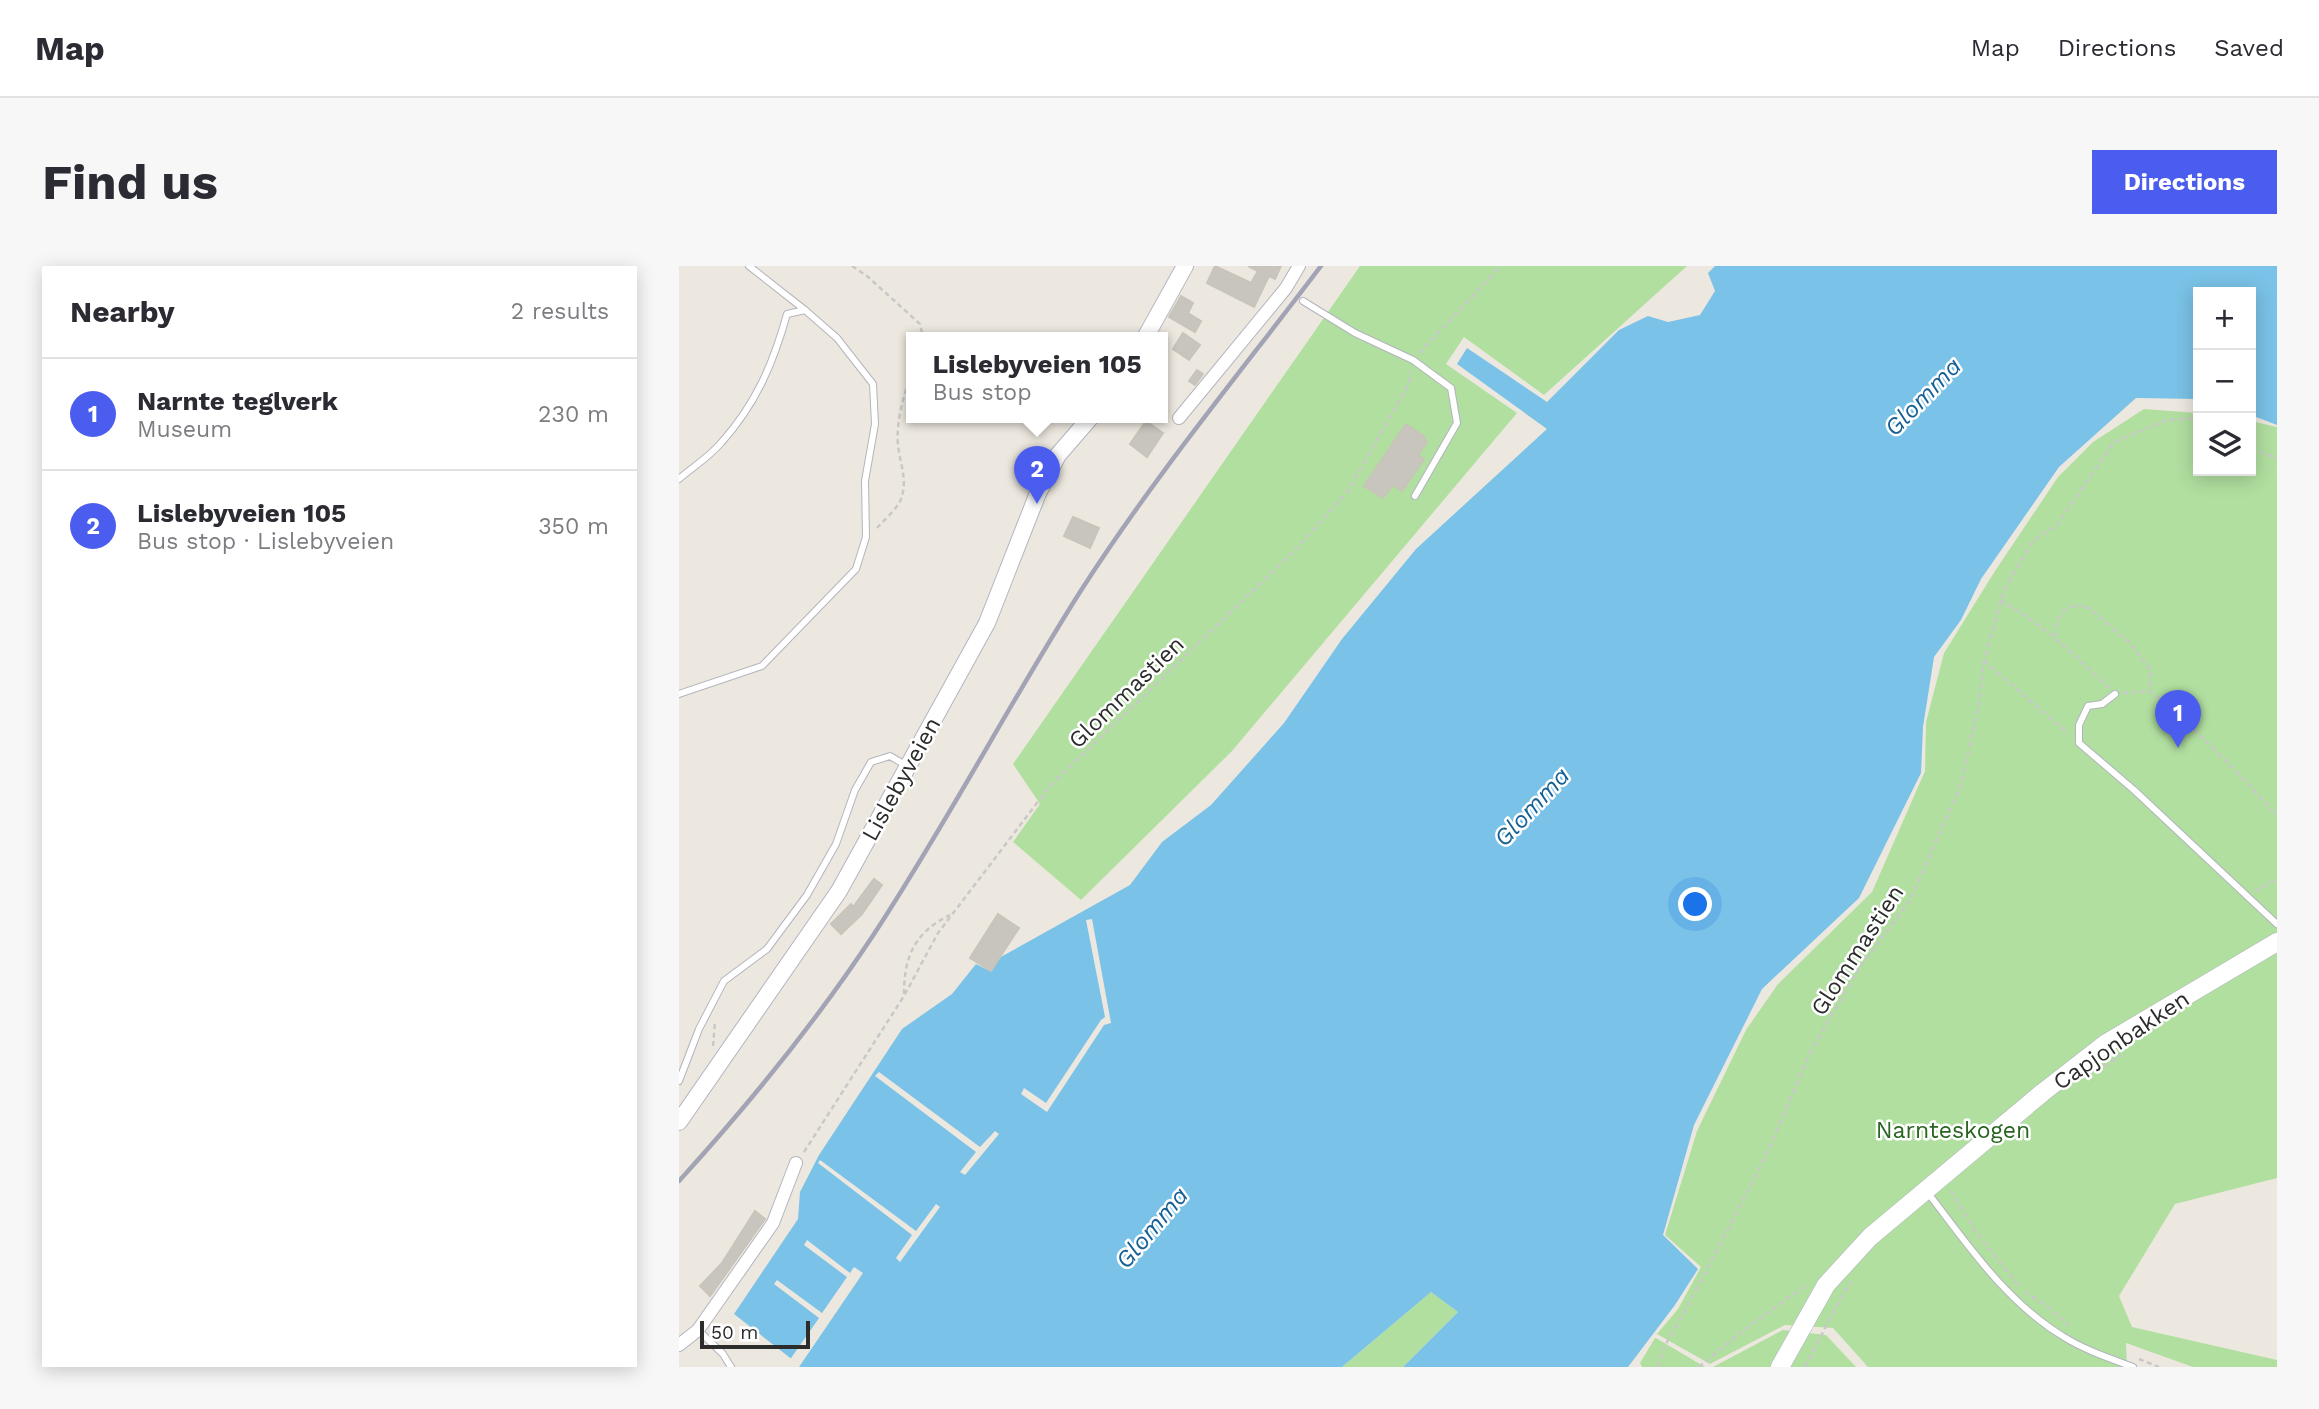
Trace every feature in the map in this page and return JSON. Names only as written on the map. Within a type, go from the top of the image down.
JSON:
[{"type":"main road","name":"Capjonbakken","points":[[1780,1367],[1826,1285],[1870,1237],[1931,1197],[2105,1044],[2277,942]]},
{"type":"street","points":[[1149,332],[1185,266]]},
{"type":"street","points":[[1179,418],[1289,290],[1299,266]]},
{"type":"street","name":"Lislebyveien","points":[[679,1122],[839,891],[987,623],[1043,484],[1058,455],[1086,423]]},
{"type":"street","points":[[679,1345],[698,1330],[773,1223],[796,1163]]},
{"type":"lane","points":[[679,694],[762,666],[856,569],[866,537],[865,481],[875,424],[873,384],[837,338],[749,266]]},
{"type":"lane","points":[[1303,301],[1355,333],[1413,360],[1451,388],[1457,423],[1415,496]]},
{"type":"lane","points":[[679,479],[720,444],[758,393],[774,358],[787,314],[804,310]]},
{"type":"lane","points":[[2115,694],[2102,704],[2088,706],[2079,725],[2079,743],[2134,790],[2277,924]]},
{"type":"lane","points":[[679,1081],[699,1029],[724,981],[767,949],[807,895],[836,844],[855,790],[871,762],[890,756],[908,767]]},
{"type":"lane","points":[[1931,1197],[1961,1239],[2001,1285],[2041,1320],[2062,1336],[2087,1349],[2133,1367]]},
{"type":"lane","points":[[698,1330],[723,1354],[731,1367]]},
{"type":"path","points":[[852,266],[867,276],[920,324],[922,332]]},
{"type":"path","name":"Glommastien","points":[[796,1163],[904,996],[938,933],[1051,786],[1292,553],[1348,491],[1409,383],[1413,360],[1501,266]]},
{"type":"path","points":[[866,537],[901,500],[905,477],[898,447],[898,430],[906,388]]},
{"type":"path","name":"Glommastien","points":[[1658,1367],[1664,1347],[1763,1161],[1810,1053],[1858,970],[1910,900],[1961,786],[1979,703],[1983,661],[2000,600],[2033,541],[2057,524],[2114,442],[2167,420],[2193,418]]},
{"type":"path","points":[[2256,451],[2277,458]]},
{"type":"path","points":[[2000,600],[2056,637],[2115,694],[2150,691],[2190,724],[2277,816]]},
{"type":"path","points":[[2056,637],[2055,621],[2062,612],[2074,605],[2089,608],[2129,642],[2151,670],[2150,691]]},
{"type":"path","points":[[1983,661],[2079,743]]},
{"type":"path","points":[[2246,896],[2277,879]]},
{"type":"path","points":[[904,996],[904,974],[908,956],[920,937],[936,922],[953,914]]},
{"type":"path","points":[[707,1081],[717,995]]},
{"type":"path","points":[[2095,1073],[2124,1053]]},
{"type":"path","points":[[1931,1197],[1950,1191],[1975,1231],[2022,1290],[2048,1307],[2073,1330]]},
{"type":"path","points":[[1805,1367],[1842,1295],[1856,1277]]},
{"type":"path","points":[[1699,1367],[1744,1330],[1817,1278],[1842,1295]]},
{"type":"path","points":[[2132,1356],[2159,1367]]},
{"type":"green space","points":[[1360,266],[1687,266],[1544,395],[1464,337],[1446,364],[1517,413],[1232,751],[1081,900],[1013,842],[1040,804],[1013,764]]},
{"type":"green space","name":"Narnteskogen","points":[[2144,409],[2193,413],[2193,476],[2256,476],[2256,422],[2277,427],[2277,1178],[2175,1204],[2119,1296],[2132,1327],[2277,1360],[2277,1367],[2193,1367],[2126,1343],[2127,1367],[1868,1367],[1833,1328],[1785,1325],[1710,1364],[1657,1334],[1678,1309],[1701,1267],[1665,1235],[1697,1131],[1746,1030],[1778,984],[1872,892],[1925,771],[1926,722],[1944,653],[2058,477],[2093,442]]},
{"type":"green space","points":[[1431,1292],[1458,1312],[1403,1367],[1342,1367]]},
{"type":"green space","points":[[1783,1330],[1826,1335],[1856,1367],[1713,1367]]},
{"type":"green space","points":[[1655,1338],[1705,1367],[1642,1367],[1640,1363]]},
{"type":"water","name":"Glomma","points":[[1715,266],[2277,266],[2277,425],[2256,417],[2256,287],[2193,287],[2193,399],[2136,398],[2059,467],[1981,579],[1961,620],[1934,657],[1923,727],[1921,773],[1859,898],[1762,989],[1694,1125],[1663,1235],[1698,1269],[1675,1305],[1628,1367],[1403,1367],[1458,1312],[1431,1292],[1342,1367],[797,1367],[798,1364],[734,1314],[798,1219],[800,1192],[819,1155],[902,1029],[952,994],[976,964],[990,971],[999,958],[1130,885],[1162,842],[1211,805],[1284,723],[1342,639],[1416,549],[1547,429],[1457,364],[1467,348],[1547,402],[1619,330],[1648,316],[1668,322],[1700,315],[1715,291],[1708,273]]},
{"type":"pier","points":[[1092,919],[1111,1023],[1104,1025],[1047,1112],[1021,1094],[1024,1088],[1046,1103],[1105,1017],[1086,920]]},
{"type":"pier","points":[[879,1072],[980,1147],[995,1131],[999,1134],[965,1175],[960,1172],[976,1152],[875,1076]]},
{"type":"pier","points":[[820,1160],[916,1231],[936,1204],[940,1207],[900,1262],[896,1258],[912,1235],[818,1163]]},
{"type":"pier","points":[[807,1240],[850,1273],[854,1267],[863,1273],[799,1367],[793,1367],[789,1361],[819,1318],[774,1284],[777,1280],[822,1313],[847,1277],[804,1245]]},
{"type":"building","points":[[1215,266],[1251,283],[1258,271],[1248,266],[1281,266],[1275,279],[1269,276],[1254,307],[1207,283]]},
{"type":"building","points":[[1181,296],[1193,303],[1188,313],[1201,321],[1195,332],[1169,317]]},
{"type":"building","points":[[1183,333],[1200,345],[1189,360],[1173,349]]},
{"type":"building","points":[[1197,370],[1203,374],[1195,385],[1189,381]]},
{"type":"building","points":[[1145,423],[1163,433],[1147,457],[1130,444]]},
{"type":"building","points":[[1406,424],[1425,437],[1427,442],[1418,455],[1424,459],[1402,491],[1393,485],[1383,498],[1364,486]]},
{"type":"building","points":[[1073,517],[1099,528],[1090,548],[1064,536]]},
{"type":"building","points":[[874,879],[882,885],[862,914],[841,934],[831,924],[851,904],[853,907]]},
{"type":"building","points":[[998,914],[1019,928],[991,971],[970,958]]},
{"type":"building","points":[[755,1211],[765,1219],[710,1296],[700,1286],[722,1263]]},
{"type":"railway","points":[[679,1181],[781,1061],[852,967],[901,892],[1054,634],[1108,550],[1167,467],[1321,266]]},
{"type":"place","name":"Lislebyveien 105","points":[[1037,504]]},
{"type":"place","name":"Narnte teglverk","points":[[2178,748]]}]
